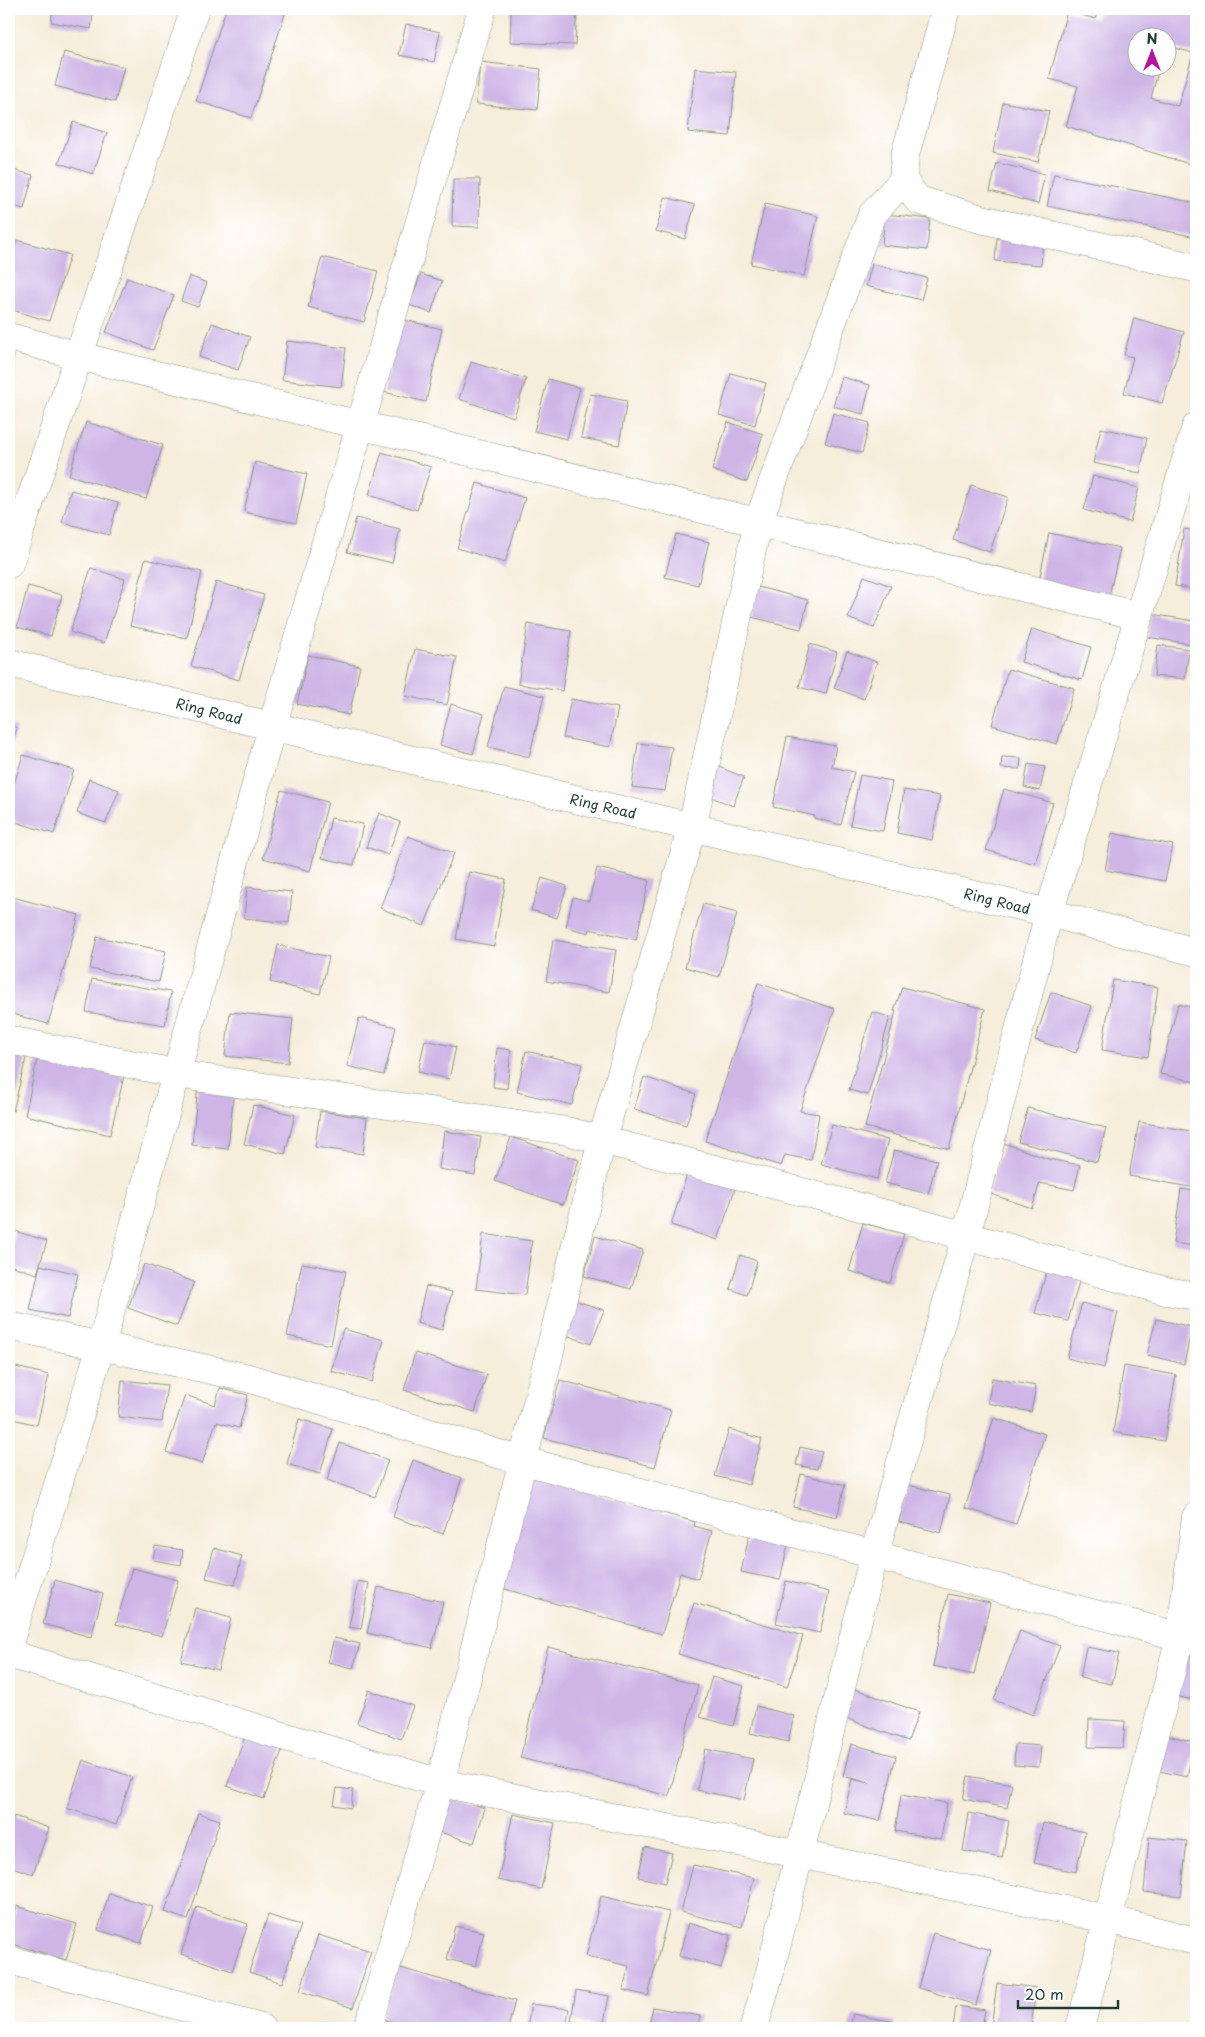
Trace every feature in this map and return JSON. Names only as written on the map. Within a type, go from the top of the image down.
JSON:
[{"type":"main road","points":[[9,564],[195,9]]},
{"type":"main road","points":[[9,1643],[101,1346],[272,727],[482,9]]},
{"type":"main road","points":[[368,2028],[440,1783],[523,1460],[602,1140],[692,827],[758,522],[872,215],[903,180],[905,155],[946,9]]},
{"type":"main road","points":[[903,180],[918,200],[963,214],[1196,268]]},
{"type":"main road","points":[[9,337],[360,426],[1139,616]]},
{"type":"main road","points":[[754,2028],[800,1854],[874,1555],[966,1236],[1049,914],[1196,427]]},
{"type":"main road","name":"Ring Road","points":[[9,663],[692,827],[1196,952]]},
{"type":"main road","points":[[9,1040],[177,1073],[567,1131],[966,1236],[1166,1291],[1196,1296]]},
{"type":"main road","points":[[9,1326],[248,1378],[523,1460],[1188,1639]]},
{"type":"main road","points":[[1080,2028],[1108,1919],[1188,1639],[1196,1517]]},
{"type":"main road","points":[[9,1654],[440,1783],[800,1854],[1108,1919],[1196,1941]]},
{"type":"main road","points":[[9,1960],[261,2028]]},
{"type":"building","points":[[53,9],[94,9],[91,29],[51,22]]},
{"type":"building","points":[[226,9],[270,9],[285,14],[251,118],[196,101]]},
{"type":"building","points":[[511,9],[577,9],[575,45],[510,42]]},
{"type":"building","points":[[1099,9],[1196,9],[1196,166],[1066,126],[1078,86],[1049,79],[1067,11],[1096,19]]},
{"type":"building","points":[[406,24],[440,32],[434,62],[399,55]]},
{"type":"building","points":[[64,52],[124,67],[115,102],[55,86]]},
{"type":"building","points":[[480,62],[541,69],[537,110],[476,104]]},
{"type":"building","points":[[695,68],[736,72],[730,136],[688,132]]},
{"type":"building","points":[[1003,102],[1049,111],[1038,162],[993,153]]},
{"type":"building","points":[[73,122],[107,133],[93,174],[59,163]]},
{"type":"building","points":[[997,163],[1045,174],[1038,204],[990,191]]},
{"type":"building","points":[[9,169],[33,175],[24,209],[9,205]]},
{"type":"building","points":[[1054,174],[1196,203],[1196,237],[1047,206]]},
{"type":"building","points":[[453,179],[480,179],[479,227],[452,226]]},
{"type":"building","points":[[665,197],[695,205],[685,239],[656,231]]},
{"type":"building","points":[[765,204],[818,216],[804,276],[751,264]]},
{"type":"building","points":[[885,214],[930,219],[927,250],[882,245]]},
{"type":"building","points":[[997,238],[1043,242],[1041,265],[995,261]]},
{"type":"building","points":[[17,240],[70,255],[49,321],[9,309],[9,268]]},
{"type":"building","points":[[322,257],[378,271],[364,322],[308,307]]},
{"type":"building","points":[[872,264],[927,278],[921,300],[866,286]]},
{"type":"building","points":[[421,274],[442,281],[431,313],[409,305]]},
{"type":"building","points":[[189,276],[207,283],[198,307],[181,301]]},
{"type":"building","points":[[127,278],[174,295],[153,350],[106,332]]},
{"type":"building","points":[[1134,318],[1184,332],[1162,403],[1124,393],[1133,357],[1124,355]]},
{"type":"building","points":[[400,319],[442,329],[426,402],[384,392]]},
{"type":"building","points":[[212,323],[250,337],[238,370],[199,357]]},
{"type":"building","points":[[287,341],[346,348],[341,387],[282,380]]},
{"type":"building","points":[[9,354],[14,355],[10,375],[9,375]]},
{"type":"building","points":[[471,362],[526,379],[514,417],[459,399]]},
{"type":"building","points":[[731,373],[766,383],[755,425],[719,415]]},
{"type":"building","points":[[842,377],[870,385],[863,414],[833,406]]},
{"type":"building","points":[[548,379],[580,388],[567,439],[534,431]]},
{"type":"building","points":[[590,394],[627,401],[619,445],[581,438]]},
{"type":"building","points":[[833,413],[870,423],[862,453],[825,443]]},
{"type":"building","points":[[86,422],[163,445],[146,499],[69,475]]},
{"type":"building","points":[[728,422],[763,434],[747,482],[712,470]]},
{"type":"building","points":[[1101,428],[1147,438],[1140,473],[1093,463]]},
{"type":"building","points":[[382,452],[431,467],[417,510],[369,495]]},
{"type":"building","points":[[255,462],[307,474],[296,523],[244,512]]},
{"type":"building","points":[[1093,476],[1139,488],[1130,522],[1084,510]]},
{"type":"building","points":[[477,483],[525,498],[505,563],[457,548]]},
{"type":"building","points":[[971,485],[1008,497],[990,552],[953,540]]},
{"type":"building","points":[[71,490],[118,503],[109,535],[62,522]]},
{"type":"building","points":[[356,518],[400,529],[392,563],[347,552]]},
{"type":"building","points":[[1184,529],[1196,531],[1196,589],[1175,586]]},
{"type":"building","points":[[1049,533],[1120,548],[1109,596],[1039,581]]},
{"type":"building","points":[[676,534],[709,542],[698,585],[665,577]]},
{"type":"building","points":[[145,559],[202,572],[187,638],[130,626]]},
{"type":"building","points":[[91,568],[125,579],[104,643],[70,632]]},
{"type":"building","points":[[864,576],[891,586],[874,628],[848,618]]},
{"type":"building","points":[[216,582],[264,595],[239,680],[191,666]]},
{"type":"building","points":[[28,586],[62,595],[51,636],[17,627]]},
{"type":"building","points":[[758,587],[808,600],[801,629],[751,617]]},
{"type":"building","points":[[1151,614],[1194,621],[1191,644],[1147,637]]},
{"type":"building","points":[[528,624],[571,631],[562,691],[518,684]]},
{"type":"building","points":[[1032,629],[1091,647],[1082,680],[1021,662]]},
{"type":"building","points":[[810,644],[837,652],[826,694],[799,687]]},
{"type":"building","points":[[1158,645],[1189,649],[1185,679],[1154,676]]},
{"type":"building","points":[[415,649],[457,657],[447,705],[405,696]]},
{"type":"building","points":[[847,651],[877,662],[864,699],[834,688]]},
{"type":"building","points":[[308,655],[360,666],[349,715],[297,704]]},
{"type":"building","points":[[1008,669],[1074,688],[1057,744],[992,725]]},
{"type":"building","points":[[504,686],[544,696],[529,757],[488,747]]},
{"type":"building","points":[[571,699],[618,708],[610,747],[563,738]]},
{"type":"building","points":[[451,704],[484,714],[473,754],[440,745]]},
{"type":"building","points":[[9,724],[17,728],[9,750]]},
{"type":"building","points":[[787,737],[836,746],[832,767],[854,772],[841,825],[814,818],[815,816],[773,807]]},
{"type":"building","points":[[638,743],[672,747],[665,791],[632,787]]},
{"type":"building","points":[[23,755],[74,770],[54,834],[9,820],[9,800]]},
{"type":"building","points":[[1002,757],[1021,758],[1020,769],[1001,768]]},
{"type":"building","points":[[1028,764],[1045,767],[1040,791],[1024,787]]},
{"type":"building","points":[[714,765],[744,777],[733,806],[702,793]]},
{"type":"building","points":[[860,775],[892,781],[883,831],[850,825]]},
{"type":"building","points":[[89,779],[119,790],[106,823],[77,813]]},
{"type":"building","points":[[1004,789],[1053,803],[1035,864],[986,850]]},
{"type":"building","points":[[281,790],[328,802],[310,871],[263,858]]},
{"type":"building","points":[[904,790],[940,796],[932,840],[897,833]]},
{"type":"building","points":[[379,813],[400,822],[388,855],[366,847]]},
{"type":"building","points":[[331,818],[363,824],[354,865],[322,858]]},
{"type":"building","points":[[1112,833],[1173,845],[1165,881],[1105,870]]},
{"type":"building","points":[[408,836],[454,853],[424,926],[380,908]]},
{"type":"building","points":[[597,868],[649,880],[636,940],[590,929],[589,933],[566,927],[573,897],[589,901]]},
{"type":"building","points":[[469,872],[506,879],[494,946],[456,939]]},
{"type":"building","points":[[542,878],[567,886],[557,918],[531,910]]},
{"type":"building","points":[[247,887],[292,892],[289,923],[244,918]]},
{"type":"building","points":[[9,896],[79,915],[48,1024],[9,1013]]},
{"type":"building","points":[[703,904],[737,913],[719,977],[685,967]]},
{"type":"building","points":[[97,937],[166,951],[159,982],[90,969]]},
{"type":"building","points":[[553,940],[616,950],[609,992],[546,981]]},
{"type":"building","points":[[278,945],[329,957],[320,994],[270,982]]},
{"type":"building","points":[[92,979],[171,992],[165,1025],[86,1012]]},
{"type":"building","points":[[1113,980],[1158,987],[1148,1057],[1102,1050]]},
{"type":"building","points":[[758,983],[835,1009],[800,1111],[819,1114],[811,1160],[785,1155],[781,1166],[705,1141]]},
{"type":"building","points":[[902,987],[985,1009],[949,1149],[865,1127],[896,1011],[894,1011]]},
{"type":"building","points":[[1051,992],[1092,1006],[1076,1053],[1035,1040]]},
{"type":"building","points":[[1178,1004],[1196,1008],[1196,1082],[1160,1074]]},
{"type":"building","points":[[230,1012],[293,1019],[288,1063],[225,1056]]},
{"type":"building","points":[[872,1012],[890,1017],[868,1095],[849,1090]]},
{"type":"building","points":[[359,1018],[396,1027],[384,1075],[347,1066]]},
{"type":"building","points":[[425,1040],[456,1047],[449,1079],[418,1072]]},
{"type":"building","points":[[497,1048],[511,1050],[507,1089],[493,1087]]},
{"type":"building","points":[[9,1050],[27,1054],[13,1111],[9,1110]]},
{"type":"building","points":[[526,1051],[582,1064],[572,1105],[517,1092]]},
{"type":"building","points":[[38,1056],[124,1076],[110,1135],[25,1115]]},
{"type":"building","points":[[644,1077],[696,1094],[686,1125],[634,1109]]},
{"type":"building","points":[[198,1085],[234,1089],[228,1149],[192,1145]]},
{"type":"building","points":[[253,1105],[295,1115],[285,1154],[244,1144]]},
{"type":"building","points":[[1028,1108],[1106,1128],[1097,1162],[1018,1142]]},
{"type":"building","points":[[320,1111],[367,1118],[363,1154],[315,1147]]},
{"type":"building","points":[[1139,1122],[1196,1132],[1196,1188],[1129,1176]]},
{"type":"building","points":[[832,1125],[888,1140],[877,1179],[821,1164]]},
{"type":"building","points":[[444,1131],[481,1137],[475,1175],[439,1169]]},
{"type":"building","points":[[511,1137],[579,1160],[563,1205],[495,1181]]},
{"type":"building","points":[[1004,1143],[1048,1159],[1080,1165],[1074,1190],[1040,1183],[1032,1208],[988,1193]]},
{"type":"building","points":[[894,1150],[937,1160],[928,1194],[885,1183]]},
{"type":"building","points":[[687,1174],[735,1189],[718,1240],[671,1225]]},
{"type":"building","points":[[1181,1189],[1196,1191],[1196,1246],[1173,1243]]},
{"type":"building","points":[[863,1223],[904,1234],[890,1283],[849,1271]]},
{"type":"building","points":[[15,1231],[47,1241],[37,1274],[9,1265],[9,1252]]},
{"type":"building","points":[[483,1234],[532,1241],[525,1295],[476,1289]]},
{"type":"building","points":[[595,1236],[643,1250],[631,1289],[584,1276]]},
{"type":"building","points":[[740,1255],[757,1261],[747,1295],[730,1289]]},
{"type":"building","points":[[302,1263],[346,1271],[331,1345],[287,1336]]},
{"type":"building","points":[[144,1264],[194,1282],[177,1326],[128,1308]]},
{"type":"building","points":[[40,1265],[78,1274],[68,1318],[30,1310]]},
{"type":"building","points":[[1048,1266],[1081,1275],[1068,1321],[1035,1313]]},
{"type":"building","points":[[426,1286],[452,1292],[442,1330],[417,1323]]},
{"type":"building","points":[[568,1298],[604,1310],[591,1344],[555,1331]]},
{"type":"building","points":[[1082,1303],[1118,1313],[1104,1368],[1067,1358]]},
{"type":"building","points":[[1156,1319],[1192,1327],[1184,1364],[1147,1355]]},
{"type":"building","points":[[343,1329],[384,1340],[372,1382],[331,1371]]},
{"type":"building","points":[[415,1353],[487,1374],[475,1412],[404,1390]]},
{"type":"building","points":[[12,1366],[49,1375],[37,1425],[9,1418],[9,1379]]},
{"type":"building","points":[[1124,1366],[1176,1375],[1164,1441],[1113,1432]]},
{"type":"building","points":[[992,1378],[1036,1386],[1031,1412],[988,1403]]},
{"type":"building","points":[[122,1380],[167,1385],[162,1422],[118,1417]]},
{"type":"building","points":[[560,1380],[671,1410],[655,1467],[544,1438]]},
{"type":"building","points":[[220,1388],[248,1395],[239,1428],[216,1422],[202,1464],[166,1452],[185,1395],[215,1405]]},
{"type":"building","points":[[994,1418],[1045,1434],[1016,1524],[965,1508]]},
{"type":"building","points":[[299,1419],[333,1429],[320,1474],[287,1464]]},
{"type":"building","points":[[729,1429],[762,1439],[749,1485],[715,1476]]},
{"type":"building","points":[[340,1443],[388,1460],[375,1497],[327,1480]]},
{"type":"building","points":[[800,1447],[822,1452],[817,1469],[796,1465]]},
{"type":"building","points":[[413,1460],[462,1478],[443,1534],[393,1517]]},
{"type":"building","points":[[524,1473],[695,1522],[694,1526],[712,1531],[698,1579],[680,1573],[662,1634],[491,1585]]},
{"type":"building","points":[[801,1474],[845,1485],[837,1517],[793,1507]]},
{"type":"building","points":[[908,1485],[950,1495],[941,1533],[899,1522]]},
{"type":"building","points":[[749,1536],[788,1544],[780,1580],[741,1572]]},
{"type":"building","points":[[155,1546],[183,1550],[181,1565],[153,1560]]},
{"type":"building","points":[[214,1548],[242,1556],[235,1585],[206,1578]]},
{"type":"building","points":[[132,1568],[178,1580],[162,1636],[116,1624]]},
{"type":"building","points":[[55,1580],[103,1594],[91,1637],[43,1624]]},
{"type":"building","points":[[358,1581],[369,1583],[361,1629],[349,1627]]},
{"type":"building","points":[[786,1581],[829,1592],[820,1633],[776,1623]]},
{"type":"building","points":[[378,1587],[443,1602],[432,1648],[367,1633]]},
{"type":"building","points":[[948,1594],[990,1603],[974,1675],[933,1666]]},
{"type":"building","points":[[694,1603],[803,1636],[787,1687],[678,1654]]},
{"type":"building","points":[[195,1608],[231,1618],[218,1670],[181,1661]]},
{"type":"building","points":[[1020,1631],[1060,1646],[1033,1715],[994,1700]]},
{"type":"building","points":[[334,1638],[360,1644],[353,1668],[328,1662]]},
{"type":"building","points":[[548,1647],[698,1685],[669,1796],[520,1758]]},
{"type":"building","points":[[1086,1647],[1119,1653],[1112,1684],[1080,1678]]},
{"type":"building","points":[[1187,1654],[1196,1657],[1196,1701],[1177,1696]]},
{"type":"building","points":[[712,1677],[744,1686],[733,1726],[700,1717]]},
{"type":"building","points":[[852,1688],[919,1712],[908,1741],[842,1717]]},
{"type":"building","points":[[369,1690],[413,1706],[401,1739],[357,1723]]},
{"type":"building","points":[[756,1706],[794,1716],[788,1742],[750,1733]]},
{"type":"building","points":[[1089,1719],[1125,1721],[1123,1748],[1088,1747]]},
{"type":"building","points":[[246,1734],[283,1748],[264,1799],[227,1786]]},
{"type":"building","points":[[1163,1734],[1195,1742],[1187,1777],[1155,1770]]},
{"type":"building","points":[[851,1744],[896,1756],[880,1821],[844,1813],[852,1779],[870,1783],[843,1776]]},
{"type":"building","points":[[1015,1744],[1041,1746],[1039,1767],[1014,1765]]},
{"type":"building","points":[[705,1749],[753,1759],[744,1800],[697,1790]]},
{"type":"building","points":[[83,1760],[132,1777],[116,1825],[67,1808]]},
{"type":"building","points":[[968,1776],[1012,1784],[1007,1808],[963,1799]]},
{"type":"building","points":[[337,1788],[353,1790],[351,1808],[334,1805]]},
{"type":"building","points":[[444,1795],[485,1808],[474,1843],[433,1830]]},
{"type":"building","points":[[901,1795],[947,1803],[941,1839],[895,1831]]},
{"type":"building","points":[[198,1813],[220,1820],[188,1920],[165,1912]]},
{"type":"building","points":[[969,1813],[1009,1821],[1002,1858],[963,1851]]},
{"type":"building","points":[[513,1814],[555,1823],[541,1889],[498,1880]]},
{"type":"building","points":[[14,1816],[49,1828],[33,1874],[9,1866],[9,1831]]},
{"type":"building","points":[[1043,1823],[1085,1832],[1076,1872],[1034,1863]]},
{"type":"building","points":[[1149,1837],[1187,1841],[1181,1896],[1144,1892]]},
{"type":"building","points":[[645,1847],[672,1853],[665,1883],[638,1877]]},
{"type":"building","points":[[693,1865],[754,1878],[742,1927],[681,1912]]},
{"type":"building","points":[[109,1893],[153,1907],[141,1943],[98,1930]]},
{"type":"building","points":[[601,1896],[669,1912],[648,1996],[623,1990],[629,1966],[586,1956]]},
{"type":"building","points":[[17,1906],[77,1924],[66,1960],[9,1943],[9,1932]]},
{"type":"building","points":[[197,1907],[248,1924],[232,1971],[181,1954]]},
{"type":"building","points":[[268,1915],[301,1925],[282,1983],[249,1972]]},
{"type":"building","points":[[688,1923],[731,1935],[721,1968],[679,1956]]},
{"type":"building","points":[[455,1926],[484,1932],[476,1966],[447,1959]]},
{"type":"building","points":[[933,1933],[991,1950],[976,2005],[918,1988]]},
{"type":"building","points":[[318,1935],[371,1951],[353,2008],[300,1991]]},
{"type":"building","points":[[397,1967],[515,2001],[508,2028],[416,2028],[382,2019]]},
{"type":"building","points":[[997,1983],[1036,1988],[1031,2028],[991,2028]]},
{"type":"building","points":[[576,1990],[609,1996],[603,2027],[571,2021]]},
{"type":"building","points":[[531,2004],[569,2009],[566,2028],[527,2028]]},
{"type":"building","points":[[956,2006],[985,2010],[982,2028],[953,2028]]},
{"type":"building","points":[[653,2007],[700,2016],[697,2028],[648,2028]]},
{"type":"building","points":[[853,2014],[894,2022],[893,2028],[850,2028]]},
{"type":"building","points":[[779,2024],[802,2027],[802,2028],[778,2028]]}]
